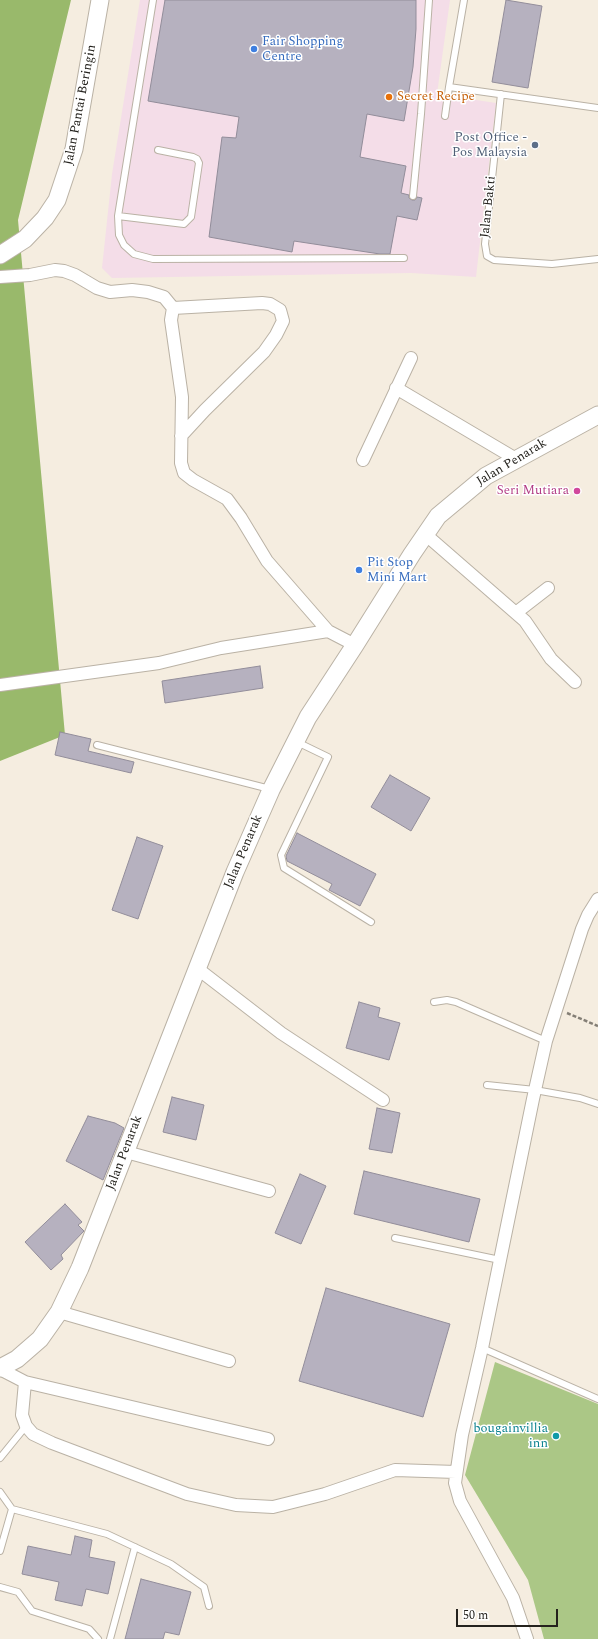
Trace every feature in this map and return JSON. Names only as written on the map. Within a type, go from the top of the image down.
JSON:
[{"type":"street","name":"Jalan Pantai Beringin","points":[[0,255],[25,239],[45,218],[57,200],[74,149],[100,0]]},
{"type":"street","points":[[0,277],[30,275],[55,270],[64,271],[75,275],[97,288],[110,292],[132,290],[148,292],[164,297],[173,308],[171,320],[182,397],[181,463],[184,473],[193,480],[227,499],[241,518],[267,562],[328,631],[355,645]]},
{"type":"street","points":[[173,308],[262,303],[270,304],[280,310],[283,321],[276,335],[264,352],[205,410],[181,436]]},
{"type":"street","points":[[363,460],[411,358]]},
{"type":"street","points":[[396,388],[516,459]]},
{"type":"street","name":"Jalan Penarak","points":[[0,1369],[16,1359],[40,1339],[59,1312],[80,1268],[235,872],[271,790],[308,717],[438,516],[486,476],[598,415]]},
{"type":"street","points":[[425,534],[517,612],[525,620],[552,659],[575,682]]},
{"type":"street","points":[[517,612],[548,588]]},
{"type":"street","points":[[0,685],[159,663],[221,648],[328,631]]},
{"type":"street","points":[[527,1639],[513,1598],[460,1501],[455,1483],[456,1472],[462,1435],[482,1348],[546,1041],[582,929],[588,914],[598,899]]},
{"type":"street","points":[[198,969],[281,1033],[383,1100]]},
{"type":"street","points":[[126,1152],[269,1191]]},
{"type":"street","points":[[59,1312],[230,1362]]},
{"type":"street","points":[[0,1369],[25,1382],[268,1439]]},
{"type":"street","points":[[25,1382],[22,1415],[26,1426],[33,1434],[52,1443],[187,1494],[236,1505],[273,1508],[325,1494],[395,1470],[456,1472]]},
{"type":"lane","points":[[152,0],[118,216],[119,235],[124,245],[134,254],[154,259],[404,258]]},
{"type":"lane","points":[[413,196],[421,114],[429,0]]},
{"type":"lane","points":[[445,116],[464,0]]},
{"type":"lane","points":[[449,87],[598,108]]},
{"type":"lane","name":"Jalan Bakti","points":[[501,94],[485,244],[487,256],[494,260],[502,261],[552,264],[598,259]]},
{"type":"lane","points":[[118,216],[184,224],[191,217],[200,163],[197,158],[158,150]]},
{"type":"lane","points":[[295,741],[328,757],[281,855],[284,868],[371,922]]},
{"type":"lane","points":[[97,745],[271,790]]},
{"type":"lane","points":[[434,1002],[447,1000],[456,1002],[546,1041]]},
{"type":"lane","points":[[487,1085],[535,1090],[580,1098],[598,1104]]},
{"type":"lane","points":[[394,1238],[500,1260]]},
{"type":"lane","points":[[482,1348],[598,1399]]},
{"type":"lane","points":[[0,1458],[26,1426]]},
{"type":"lane","points":[[0,1492],[12,1509],[107,1534],[171,1564],[204,1587],[209,1606]]},
{"type":"lane","points":[[0,1551],[12,1509]]},
{"type":"lane","points":[[110,1639],[135,1547]]},
{"type":"lane","points":[[0,1587],[18,1592],[32,1611],[89,1629],[98,1639]]},
{"type":"path","points":[[557,1009],[598,1026]]},
{"type":"shaded area","points":[[140,0],[450,0],[437,94],[496,103],[476,277],[411,273],[112,278],[102,268],[112,174]]},
{"type":"green space","points":[[0,0],[71,0],[18,220],[65,735],[0,761]]},
{"type":"green space","points":[[495,1362],[598,1404],[598,1639],[544,1639],[528,1580],[465,1475]]},
{"type":"building","points":[[165,0],[416,0],[416,29],[413,67],[404,121],[367,114],[360,157],[406,166],[401,193],[409,195],[409,198],[412,200],[415,200],[417,197],[422,198],[417,220],[397,216],[390,254],[380,254],[294,241],[292,252],[209,237],[222,137],[236,138],[239,117],[148,101]]},
{"type":"building","points":[[506,0],[542,6],[528,88],[492,82]]},
{"type":"building","points":[[260,666],[263,688],[165,703],[162,681]]},
{"type":"building","points":[[60,732],[91,739],[88,751],[134,762],[131,773],[55,755]]},
{"type":"building","points":[[390,775],[430,798],[411,831],[371,807]]},
{"type":"building","points":[[297,833],[376,874],[360,906],[329,890],[332,884],[287,861],[286,856]]},
{"type":"building","points":[[137,837],[163,846],[138,919],[112,910]]},
{"type":"building","points":[[359,1002],[380,1008],[378,1017],[400,1023],[389,1060],[346,1048]]},
{"type":"building","points":[[172,1097],[204,1105],[196,1140],[163,1132]]},
{"type":"building","points":[[377,1108],[400,1113],[392,1153],[369,1149]]},
{"type":"building","points":[[88,1116],[115,1123],[124,1128],[103,1180],[66,1161]]},
{"type":"building","points":[[364,1171],[480,1199],[469,1242],[354,1214]]},
{"type":"building","points":[[300,1174],[326,1186],[301,1244],[275,1233]]},
{"type":"building","points":[[65,1204],[82,1222],[78,1225],[84,1231],[61,1255],[63,1259],[51,1270],[25,1242]]},
{"type":"building","points":[[326,1288],[450,1324],[423,1417],[299,1381]]},
{"type":"building","points":[[75,1536],[92,1540],[89,1557],[115,1562],[108,1594],[86,1589],[82,1606],[55,1600],[59,1582],[22,1574],[28,1546],[71,1555]]},
{"type":"building","points":[[141,1579],[191,1592],[179,1635],[165,1632],[163,1639],[125,1639]]},
{"type":"place","name":"Fair Shopping Centre","points":[[254,49]]},
{"type":"place","name":"Secret Recipe","points":[[389,97]]},
{"type":"place","name":"Post Office - Pos Malaysia","points":[[535,145]]},
{"type":"place","name":"Seri Mutiara","points":[[577,491]]},
{"type":"place","name":"Pit Stop Mini Mart","points":[[359,570]]},
{"type":"place","name":"bougainvillia inn","points":[[556,1436]]}]
